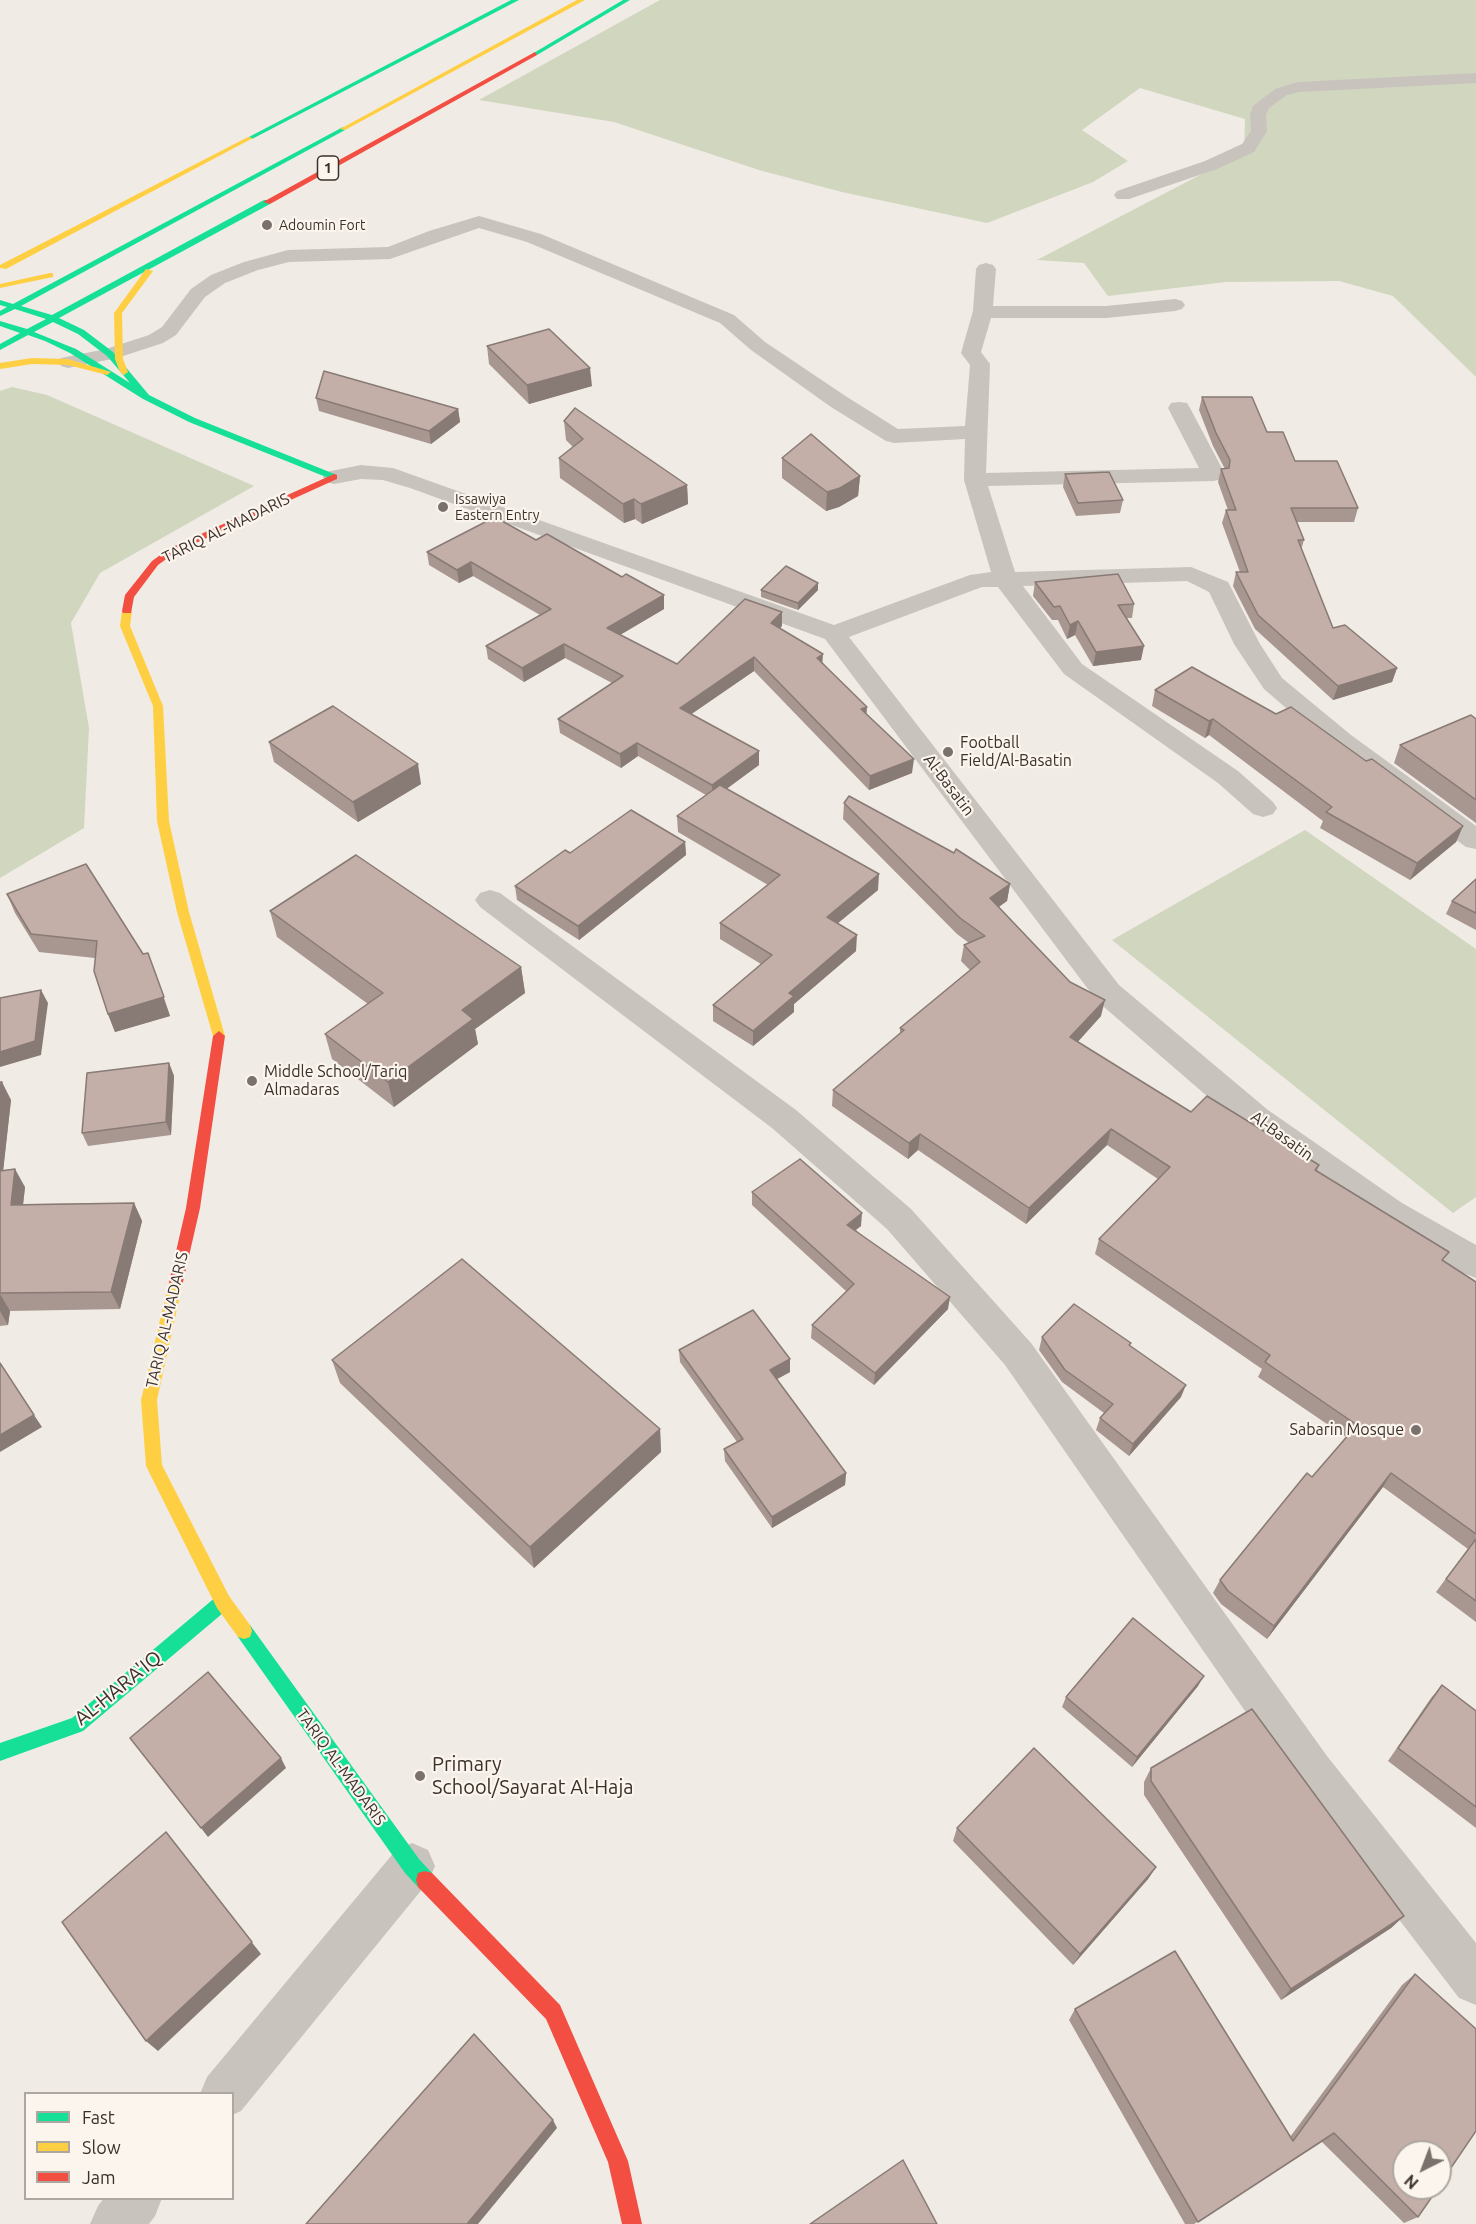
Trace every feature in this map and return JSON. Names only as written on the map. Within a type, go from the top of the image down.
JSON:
[{"type":"main road","points":[[3,267],[516,0]]},
{"type":"main road","name":"1","points":[[0,314],[104,260],[582,0]]},
{"type":"main road","name":"1","points":[[0,347],[474,89],[627,0]]},
{"type":"main road","points":[[0,286],[60,273],[104,260]]},
{"type":"main road","points":[[115,363],[118,313],[135,287],[158,260]]},
{"type":"main road","points":[[0,302],[52,318],[81,332],[115,363],[146,397],[192,420],[334,477]]},
{"type":"main road","points":[[0,323],[48,339],[78,361]]},
{"type":"main road","points":[[0,366],[32,361],[78,361]]},
{"type":"main road","name":"TARIQ AL-MADARIS","points":[[334,477],[173,550],[155,563],[129,597],[124,626],[158,706],[163,820],[183,912],[219,1035],[193,1208],[149,1400],[154,1466],[224,1602],[412,1866],[553,2012],[618,2161],[632,2224]]},
{"type":"main road","name":"AL-HARA'IQ","points":[[0,1752],[76,1725],[224,1602]]},
{"type":"street","points":[[1123,195],[1211,165],[1248,148],[1259,130],[1258,115],[1261,106],[1281,92],[1298,87],[1476,78]]},
{"type":"street","points":[[78,361],[115,363],[169,331],[198,293],[218,279],[251,266],[288,256],[390,253],[436,235],[479,222],[534,238],[727,319],[758,346],[839,402],[894,436],[976,432]]},
{"type":"street","points":[[986,269],[983,312],[971,353],[980,364],[975,480],[1005,579],[1073,669],[1228,777],[1263,808]]},
{"type":"street","points":[[983,312],[1106,312],[1175,305]]},
{"type":"street","points":[[975,480],[1214,474],[1179,408]]},
{"type":"street","points":[[334,477],[361,472],[384,472],[834,634],[979,580],[1191,574],[1219,587],[1247,644],[1273,683],[1341,741],[1476,840]]},
{"type":"street","name":"Al-Basatin","points":[[834,634],[1108,993],[1256,1119],[1390,1212],[1476,1263]]},
{"type":"street","points":[[490,900],[784,1119],[899,1219],[1018,1354],[1312,1771],[1476,1981]]},
{"type":"street","points":[[226,2092],[412,1866]]},
{"type":"street","points":[[116,2224],[136,2200]]},
{"type":"green space","points":[[660,0],[1476,0],[1476,377],[1393,296],[1339,281],[1226,282],[1108,296],[1084,263],[1037,260],[1244,152],[1245,119],[1140,88],[1082,130],[1128,161],[1093,182],[987,223],[842,192],[759,170],[614,122],[479,100]]},
{"type":"green space","points":[[12,387],[47,395],[254,486],[100,573],[71,623],[89,728],[84,828],[0,878],[0,391]]},
{"type":"green space","points":[[1305,830],[1476,949],[1476,1197],[1453,1213],[1112,940]]},
{"type":"building","points":[[549,329],[590,368],[527,385],[487,346]]},
{"type":"building","points":[[324,371],[458,409],[429,431],[316,398]]},
{"type":"building","points":[[1202,397],[1252,397],[1267,432],[1283,432],[1295,461],[1337,461],[1358,508],[1291,508],[1304,540],[1298,540],[1333,628],[1345,625],[1397,668],[1338,686],[1258,615],[1236,572],[1248,572],[1226,510],[1236,510],[1221,469],[1229,468],[1230,460],[1216,433]]},
{"type":"building","points":[[575,408],[687,485],[641,504],[634,499],[623,504],[559,458],[583,439],[564,421]]},
{"type":"building","points":[[811,434],[860,476],[840,488],[827,492],[782,458]]},
{"type":"building","points":[[1109,472],[1123,500],[1078,503],[1065,474]]},
{"type":"building","points":[[495,517],[536,540],[547,534],[622,577],[626,574],[664,595],[607,628],[677,664],[745,599],[782,612],[771,623],[823,654],[817,658],[867,707],[861,709],[914,759],[870,776],[754,657],[680,708],[759,751],[712,785],[637,743],[620,754],[558,719],[623,676],[564,644],[522,668],[486,646],[551,609],[471,562],[457,570],[427,552]]},
{"type":"building","points":[[786,566],[818,583],[798,603],[761,590]]},
{"type":"building","points":[[1118,574],[1134,604],[1118,605],[1144,646],[1096,652],[1078,621],[1070,625],[1060,606],[1054,607],[1035,582]]},
{"type":"building","points":[[1192,667],[1276,714],[1291,707],[1366,761],[1372,759],[1463,826],[1417,863],[1326,812],[1332,807],[1213,719],[1209,721],[1155,690]]},
{"type":"building","points":[[333,706],[418,764],[353,802],[269,742]]},
{"type":"building","points":[[1471,715],[1476,719],[1476,800],[1400,745]]},
{"type":"building","points":[[720,785],[879,874],[827,917],[857,935],[789,993],[794,996],[753,1031],[713,1005],[772,955],[720,923],[780,875],[677,816]]},
{"type":"building","points":[[849,796],[954,853],[956,849],[1010,884],[990,898],[1070,982],[1105,1000],[1070,1037],[1191,1112],[1207,1096],[1319,1165],[1315,1170],[1449,1252],[1442,1260],[1476,1282],[1476,1534],[1391,1473],[1274,1626],[1228,1591],[1220,1580],[1307,1473],[1312,1477],[1357,1425],[1265,1362],[1270,1355],[1099,1239],[1170,1167],[1111,1129],[1029,1208],[920,1134],[909,1143],[833,1090],[904,1030],[900,1028],[980,962],[964,945],[985,936],[960,918],[844,803]]},
{"type":"building","points":[[631,810],[685,842],[578,926],[515,886],[565,850],[570,853]]},
{"type":"building","points":[[356,855],[521,967],[462,1010],[473,1019],[388,1082],[325,1034],[383,993],[270,911]]},
{"type":"building","points":[[86,864],[143,954],[148,953],[164,997],[108,1014],[94,971],[97,941],[31,934],[7,894]]},
{"type":"building","points":[[1476,879],[1476,913],[1452,901]]},
{"type":"building","points":[[41,990],[35,1041],[0,1052],[0,998]]},
{"type":"building","points":[[169,1063],[166,1122],[82,1133],[87,1073]]},
{"type":"building","points":[[800,1159],[862,1213],[847,1225],[950,1297],[875,1373],[812,1325],[854,1284],[752,1192]]},
{"type":"building","points":[[15,1169],[11,1205],[134,1203],[111,1292],[0,1293],[0,1171]]},
{"type":"building","points":[[462,1259],[660,1429],[530,1547],[332,1360]]},
{"type":"building","points":[[1074,1304],[1131,1343],[1129,1345],[1186,1385],[1133,1444],[1100,1418],[1113,1404],[1065,1370],[1042,1337]]},
{"type":"building","points":[[753,1310],[790,1359],[770,1370],[846,1473],[772,1517],[724,1449],[743,1439],[679,1350]]},
{"type":"building","points":[[0,1363],[34,1415],[0,1435]]},
{"type":"building","points":[[1476,1539],[1476,1601],[1446,1579]]},
{"type":"building","points":[[1133,1618],[1204,1676],[1137,1757],[1066,1697]]},
{"type":"building","points":[[208,1672],[281,1758],[201,1828],[130,1738]]},
{"type":"building","points":[[1442,1685],[1476,1711],[1476,1807],[1398,1748]]},
{"type":"building","points":[[1252,1709],[1404,1916],[1291,1989],[1151,1781],[1151,1768]]},
{"type":"building","points":[[1034,1748],[1156,1867],[1080,1954],[957,1828]]},
{"type":"building","points":[[166,1832],[252,1942],[146,2041],[62,1922]]},
{"type":"building","points":[[1175,1951],[1293,2141],[1415,1974],[1476,2029],[1476,2131],[1452,2166],[1452,2140],[1392,2140],[1392,2191],[1334,2133],[1198,2222],[1075,2009]]},
{"type":"building","points":[[474,2034],[553,2120],[467,2224],[306,2224]]},
{"type":"building","points":[[903,2160],[937,2224],[810,2224]]},
{"type":"building","points":[[1401,2200],[1430,2200],[1418,2217]]},
{"type":"traffic: fast","points":[[250,138],[516,0]]},
{"type":"traffic: fast","points":[[535,54],[627,0]]},
{"type":"traffic: fast","points":[[0,314],[343,129]]},
{"type":"traffic: fast","points":[[0,347],[267,202]]},
{"type":"traffic: fast","points":[[0,302],[52,318],[81,332],[110,354],[146,397],[73,351],[48,339],[0,323]]},
{"type":"traffic: fast","points":[[146,397],[192,420],[334,477]]},
{"type":"traffic: fast","points":[[0,1752],[77,1725],[223,1602]]},
{"type":"traffic: fast","points":[[244,1631],[412,1866],[425,1880]]},
{"type":"traffic: slow","points":[[343,129],[582,0]]},
{"type":"traffic: slow","points":[[3,267],[250,138]]},
{"type":"traffic: slow","points":[[124,372],[119,359],[118,313],[149,271]]},
{"type":"traffic: slow","points":[[0,286],[50,275]]},
{"type":"traffic: slow","points":[[0,366],[32,361],[68,362],[107,372]]},
{"type":"traffic: slow","points":[[127,611],[125,626],[158,706],[163,821],[183,912],[219,1036]]},
{"type":"traffic: slow","points":[[176,1282],[149,1400],[154,1466],[223,1602],[244,1631]]},
{"type":"traffic: jam","points":[[267,202],[535,54]]},
{"type":"traffic: jam","points":[[127,611],[129,597],[155,563],[173,550],[334,477]]},
{"type":"traffic: jam","points":[[176,1282],[193,1208],[219,1036]]},
{"type":"traffic: jam","points":[[425,1880],[553,2012],[618,2161],[632,2224]]},
{"type":"place","name":"Adoumin Fort","points":[[267,225]]},
{"type":"place","name":"Issawiya Eastern Entry","points":[[443,507]]},
{"type":"place","name":"Football Field/Al-Basatin","points":[[948,752]]},
{"type":"place","name":"Middle School/Tariq Almadaras","points":[[252,1081]]},
{"type":"place","name":"Sabarin Mosque","points":[[1416,1430]]},
{"type":"place","name":"Primary School/Sayarat Al-Haja","points":[[420,1776]]}]
